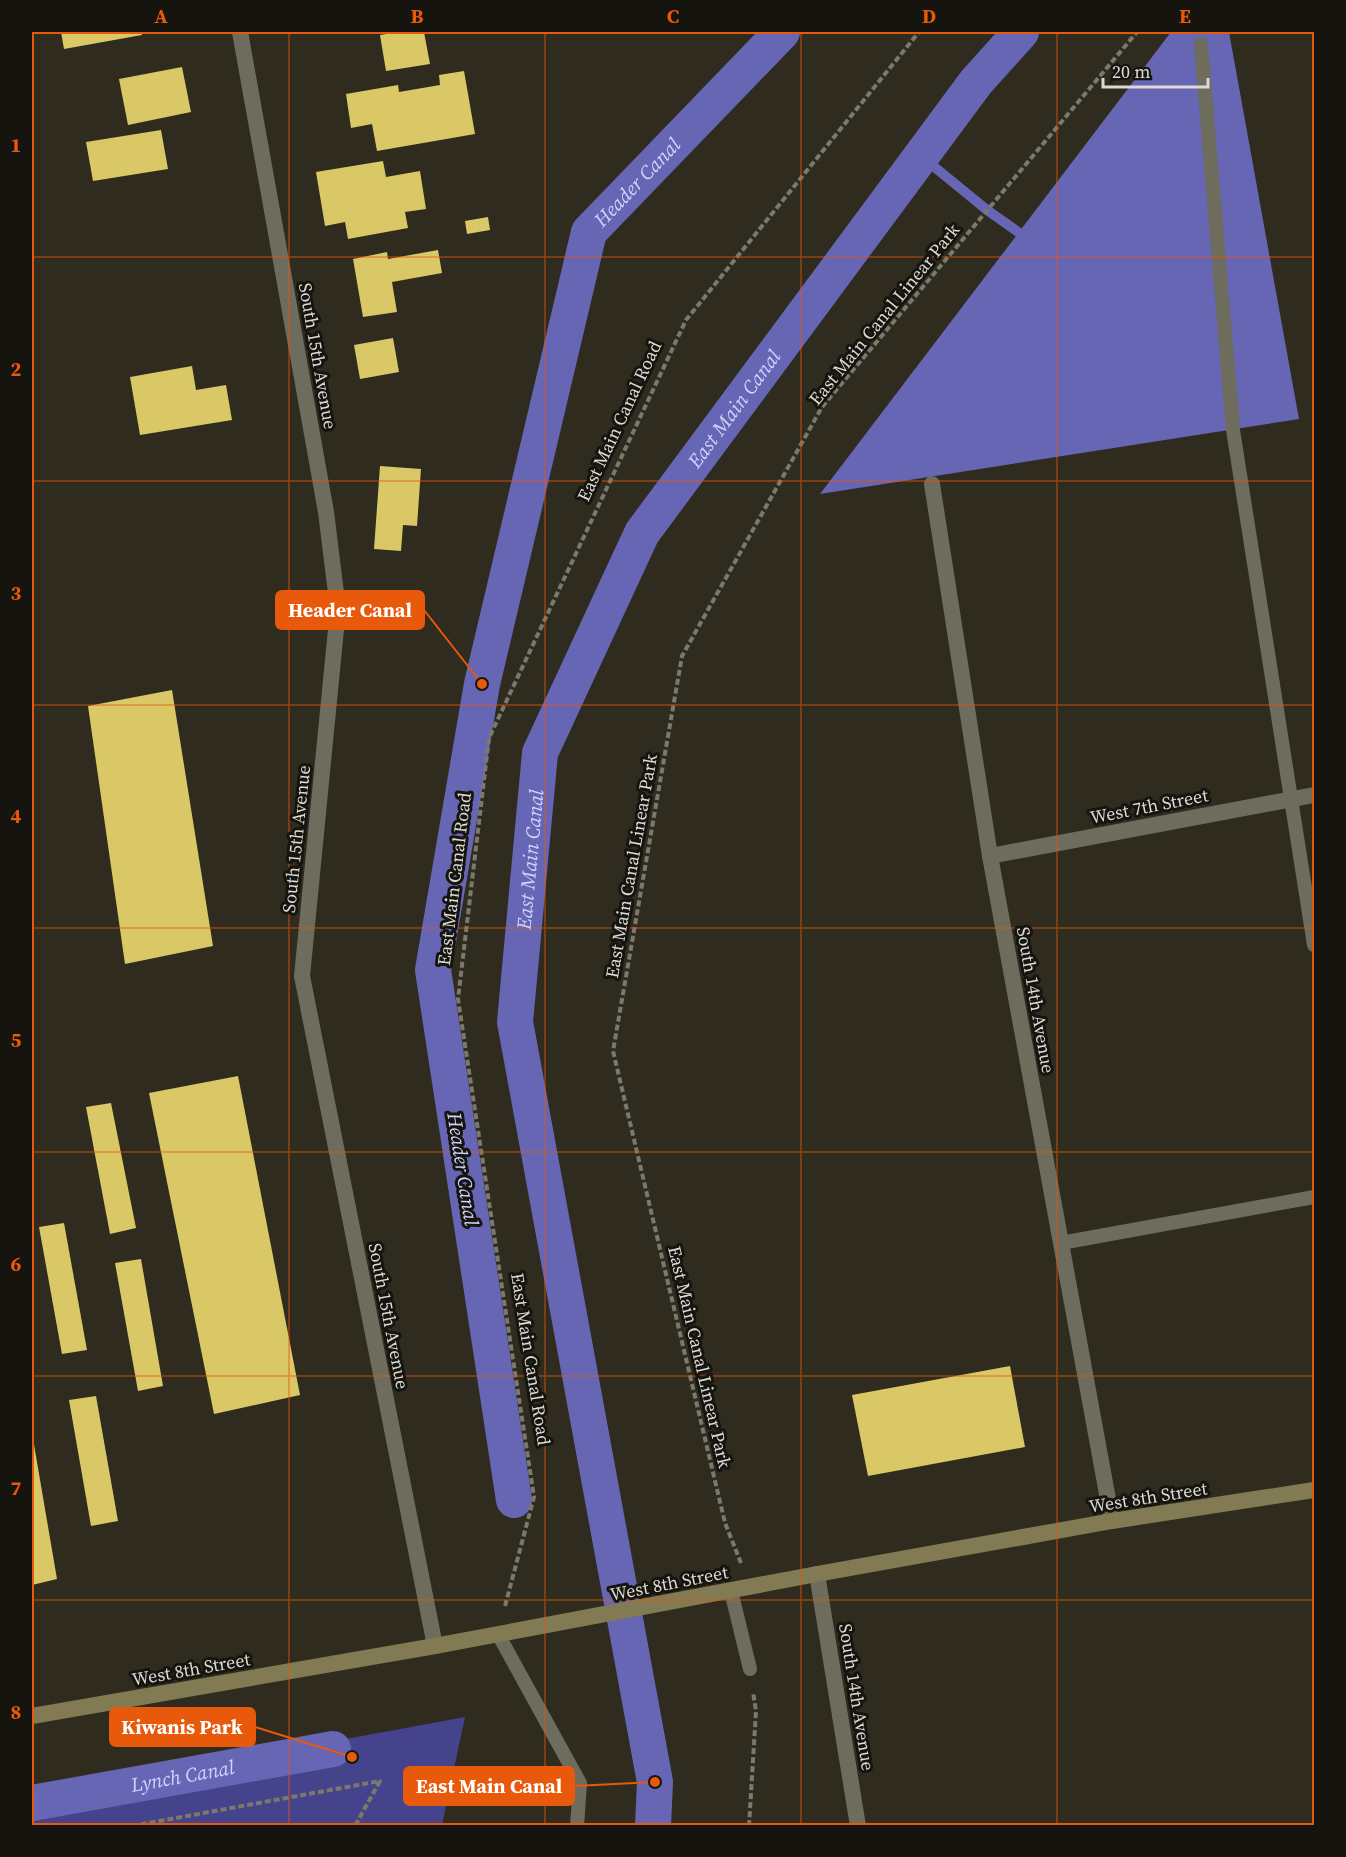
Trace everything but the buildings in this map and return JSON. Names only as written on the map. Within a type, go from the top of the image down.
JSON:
[{"type":"main road","name":"West 8th Street","points":[[32,1716],[435,1646],[1112,1521],[1314,1490]]},
{"type":"street","name":"South 15th Avenue","points":[[240,32],[326,512],[338,609],[302,976],[435,1646]]},
{"type":"street","name":"South 14th Avenue","points":[[932,484],[990,856],[1112,1521]]},
{"type":"street","name":"West 7th Street","points":[[990,856],[1314,795]]},
{"type":"street","name":"South 14th Avenue","points":[[817,1574],[858,1826]]},
{"type":"lane","points":[[1201,44],[1233,430],[1314,945]]},
{"type":"lane","points":[[1061,1243],[1314,1197]]},
{"type":"lane","points":[[731,1591],[750,1669]]},
{"type":"lane","points":[[498,1634],[580,1783],[577,1826]]},
{"type":"path","name":"East Main Canal Road","points":[[498,1634],[534,1497],[458,999],[489,738],[686,320],[920,32]]},
{"type":"path","name":"East Main Canal Linear Park","points":[[750,1588],[725,1523],[613,1052],[682,656],[822,407],[1137,32]]},
{"type":"path","points":[[749,1826],[756,1711],[750,1669]]},
{"type":"path","points":[[132,1826],[380,1781],[355,1826]]},
{"type":"shaded area","points":[[1171,32],[1229,32],[1299,419],[820,494]]},
{"type":"shaded area","points":[[465,1717],[442,1825],[32,1825],[32,1797]]},
{"type":"waterway","name":"Header Canal","points":[[514,1500],[433,970],[482,684],[589,232],[782,32]]},
{"type":"waterway","name":"East Main Canal","points":[[653,1826],[655,1782],[515,1022],[540,753],[642,533],[976,82],[1021,32]]},
{"type":"waterway","points":[[921,156],[987,210],[1018,232]]},
{"type":"waterway","name":"Lynch Canal","points":[[32,1803],[333,1749]]},
{"type":"place","name":"Header Canal","points":[[482,684]]},
{"type":"place","name":"Kiwanis Park","points":[[352,1757]]},
{"type":"place","name":"East Main Canal","points":[[655,1782]]}]
